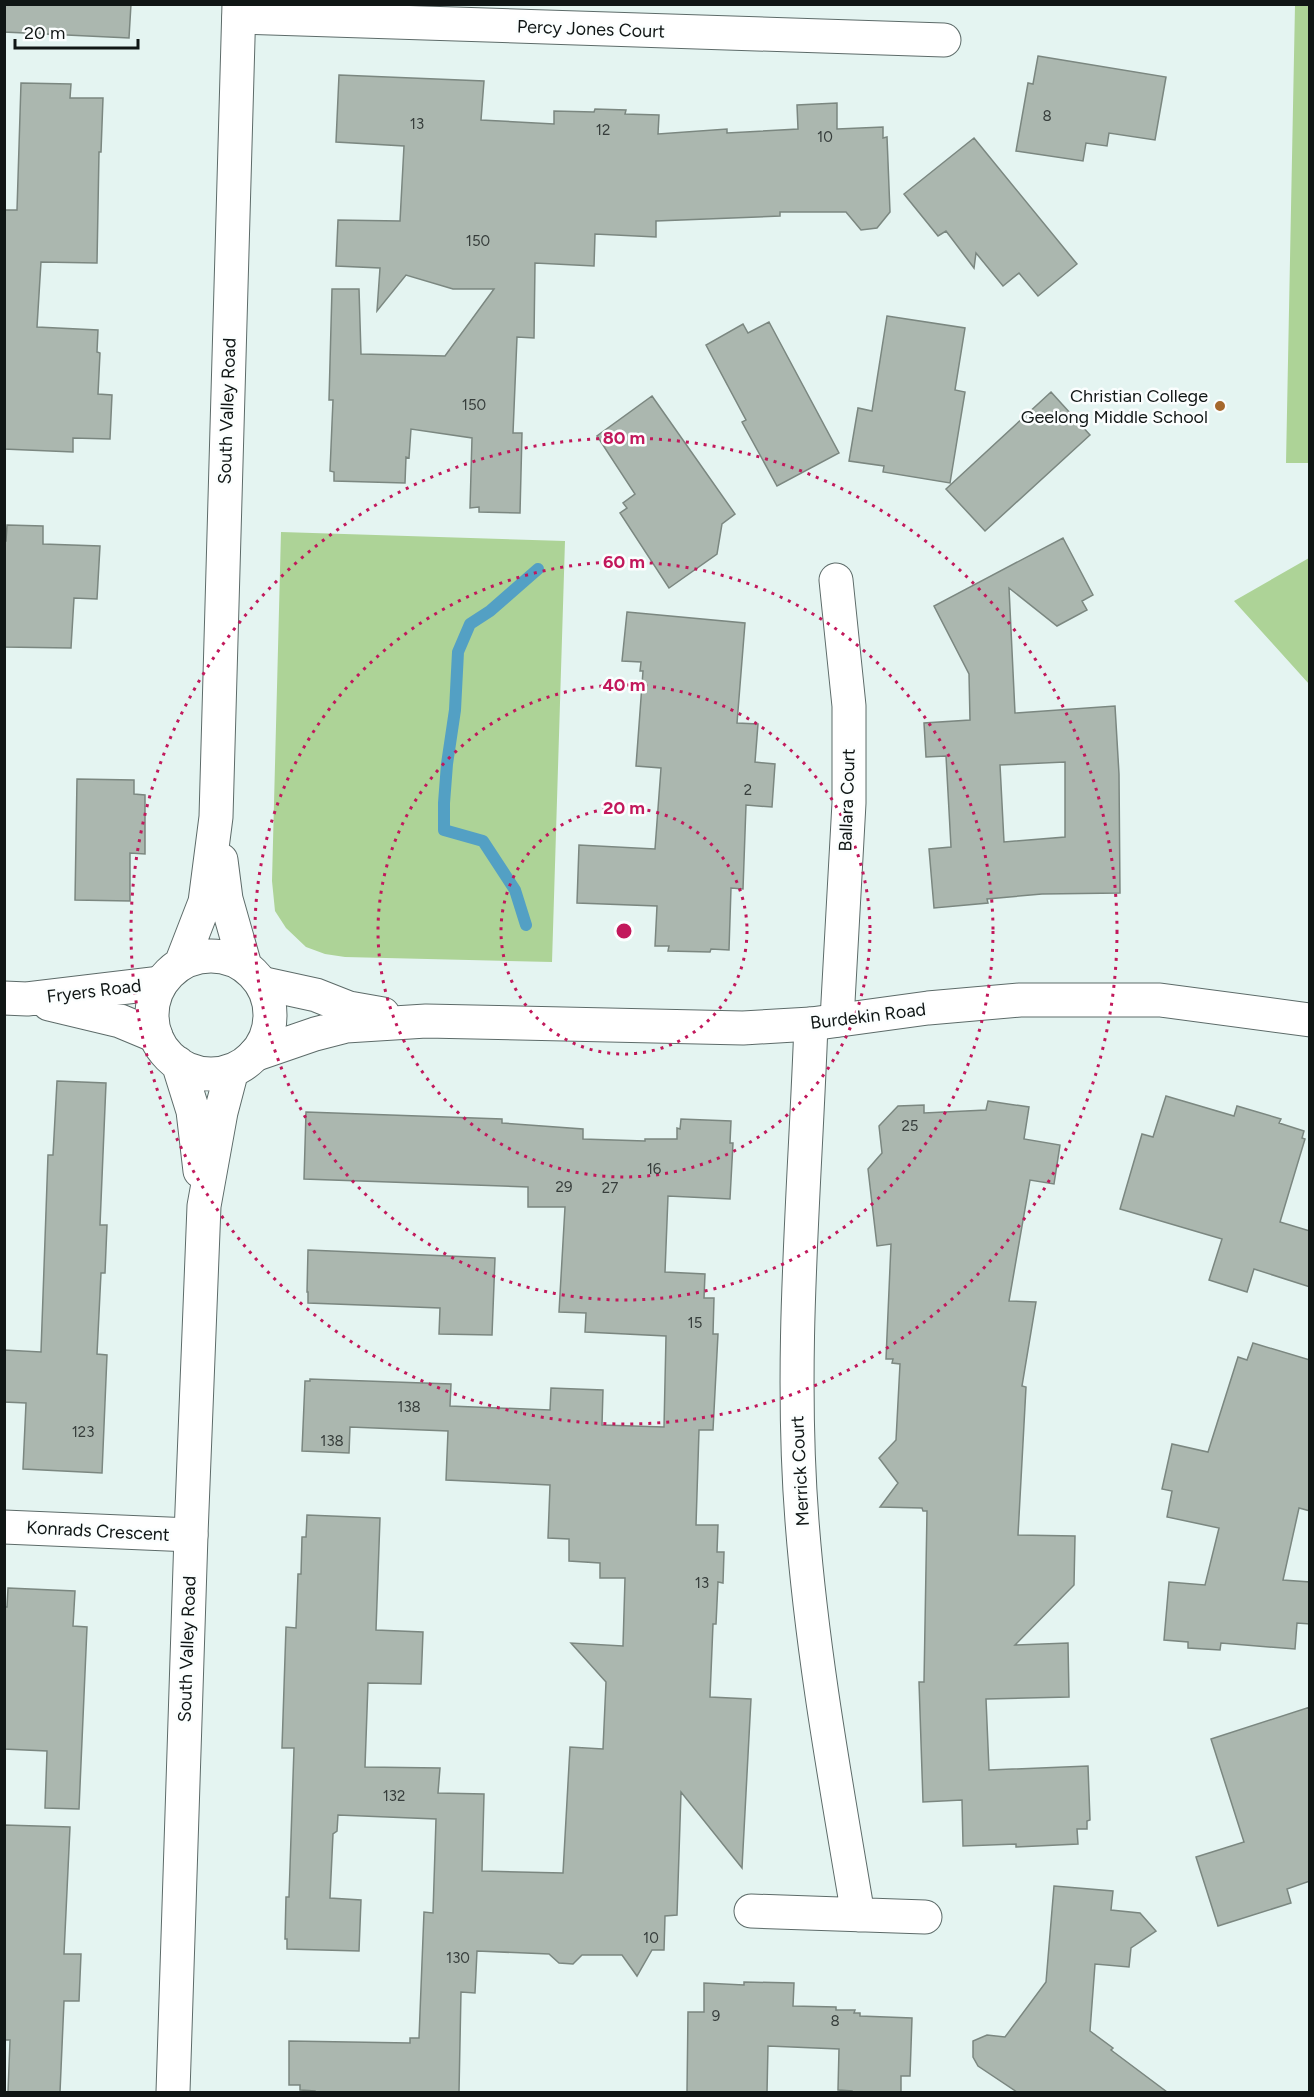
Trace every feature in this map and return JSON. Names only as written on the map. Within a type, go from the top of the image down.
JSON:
[{"type":"street","name":"Percy Jones Court","points":[[239,11],[944,40]]},
{"type":"street","name":"South Valley Road","points":[[171,974],[206,902],[216,817],[239,11]]},
{"type":"street","name":"Ballara Court","points":[[824,1022],[844,868],[849,803],[849,706],[836,580]]},
{"type":"street","name":"South Valley Road","points":[[216,817],[226,899],[253,975]]},
{"type":"street","points":[[213,956],[230,959],[253,975],[269,1001],[270,1021],[265,1039],[243,1063],[214,1073],[195,1071],[178,1063],[165,1052],[156,1036],[152,1018],[154,1000],[171,974],[197,958],[213,956]]},
{"type":"street","name":"Fryers Road","points":[[16,999],[171,974]]},
{"type":"street","name":"Burdekin Road","points":[[253,975],[349,1008],[426,1022]]},
{"type":"street","name":"Fryers Road","points":[[16,999],[120,1021],[156,1036]]},
{"type":"street","name":"Burdekin Road","points":[[243,1063],[315,1034],[346,1026],[426,1022],[743,1028],[824,1022],[928,1008],[1020,1000],[1160,1000],[1310,1020]]},
{"type":"street","name":"Merrick Court","points":[[824,1022],[799,1256],[796,1400],[801,1519],[810,1613],[858,1915]]},
{"type":"street","name":"South Valley Road","points":[[178,1063],[193,1111],[204,1206]]},
{"type":"street","name":"South Valley Road","points":[[173,2092],[204,1206],[221,1112],[243,1063]]},
{"type":"street","name":"Konrads Crescent","points":[[4,1527],[191,1535]]},
{"type":"street","points":[[751,1911],[925,1917]]},
{"type":"green space","points":[[1295,5],[1310,5],[1309,463],[1286,463]]},
{"type":"green space","points":[[281,532],[565,541],[552,962],[345,957],[325,954],[306,947],[286,928],[275,911],[272,881]]},
{"type":"green space","points":[[1309,558],[1309,684],[1234,601]]},
{"type":"building","points":[[4,4],[131,4],[129,38],[4,32]]},
{"type":"building","points":[[1038,56],[1166,77],[1155,140],[1109,133],[1107,146],[1086,143],[1083,161],[1016,151],[1028,83],[1033,84]]},
{"type":"building","points":[[339,75],[484,81],[481,120],[554,124],[554,111],[626,110],[625,114],[659,115],[658,134],[727,129],[727,133],[798,129],[797,105],[837,103],[837,129],[883,127],[883,138],[887,137],[890,212],[877,228],[861,230],[846,212],[780,212],[780,216],[656,221],[656,237],[595,234],[594,266],[535,263],[534,338],[517,337],[513,433],[522,433],[520,513],[479,512],[479,507],[470,508],[472,438],[411,429],[409,458],[406,457],[405,483],[334,481],[334,472],[330,471],[333,400],[329,400],[332,289],[359,289],[361,354],[445,356],[494,289],[453,289],[406,275],[377,311],[380,268],[336,266],[338,220],[400,221],[404,146],[336,142]]},
{"type":"building","points":[[21,83],[71,84],[70,98],[103,98],[101,152],[99,152],[97,263],[41,262],[37,327],[98,330],[97,352],[100,353],[98,394],[112,395],[110,439],[73,438],[73,452],[4,449],[4,210],[17,210]]},
{"type":"building","points":[[974,138],[1077,264],[1038,296],[1019,273],[1003,286],[976,253],[974,268],[946,231],[938,236],[904,194]]},
{"type":"building","points":[[887,316],[965,328],[955,390],[965,392],[950,483],[883,472],[884,466],[849,461],[858,408],[872,411]]},
{"type":"building","points":[[769,322],[839,453],[777,486],[742,422],[746,420],[706,345],[743,324],[748,333]]},
{"type":"building","points":[[1051,392],[1090,435],[985,531],[946,489]]},
{"type":"building","points":[[652,396],[735,514],[722,524],[717,554],[669,588],[620,513],[627,508],[623,503],[635,494],[597,436]]},
{"type":"building","points":[[7,525],[43,526],[43,544],[100,546],[97,599],[74,598],[71,648],[4,647],[4,541],[6,541]]},
{"type":"building","points":[[1063,538],[1093,595],[1082,601],[1087,610],[1057,626],[1009,588],[1015,713],[1115,706],[1119,774],[1120,893],[1042,894],[987,899],[988,903],[934,908],[929,849],[951,847],[946,756],[926,757],[924,723],[970,720],[969,674],[934,606]],"holes":[[[1065,762],[1065,837],[1004,842],[1000,765]]]},
{"type":"building","points":[[627,612],[745,623],[737,723],[758,724],[755,762],[775,764],[772,807],[746,805],[743,889],[731,888],[729,950],[668,951],[669,946],[655,946],[657,906],[577,903],[579,845],[655,849],[661,768],[636,766],[643,671],[640,671],[641,662],[622,661]]},
{"type":"building","points":[[77,779],[134,780],[134,794],[145,795],[145,854],[130,853],[130,901],[75,900]]},
{"type":"building","points":[[57,1081],[106,1083],[100,1225],[107,1225],[105,1273],[101,1273],[97,1354],[107,1355],[102,1473],[23,1469],[26,1403],[4,1402],[4,1350],[41,1352],[48,1155],[53,1155]]},
{"type":"building","points":[[1166,1096],[1234,1116],[1237,1106],[1281,1119],[1279,1123],[1304,1131],[1302,1138],[1305,1139],[1280,1222],[1310,1231],[1310,1287],[1254,1269],[1247,1292],[1209,1280],[1222,1239],[1120,1209],[1142,1134],[1153,1137]]},
{"type":"building","points":[[988,1101],[1029,1107],[1024,1139],[1060,1145],[1054,1184],[1030,1180],[1009,1301],[1036,1302],[1022,1386],[1026,1387],[1018,1535],[1075,1536],[1074,1585],[1015,1645],[1068,1643],[1069,1697],[986,1699],[989,1770],[1088,1766],[1090,1820],[1087,1821],[1087,1829],[1077,1829],[1078,1844],[1016,1847],[1016,1844],[963,1846],[962,1800],[923,1802],[919,1682],[924,1682],[927,1511],[923,1511],[922,1508],[880,1507],[898,1483],[879,1458],[896,1440],[900,1364],[892,1363],[893,1359],[886,1359],[891,1244],[877,1246],[868,1169],[882,1153],[879,1126],[898,1106],[924,1105],[924,1113],[986,1110]]},
{"type":"building","points":[[306,1112],[502,1119],[502,1123],[583,1129],[583,1139],[645,1141],[645,1139],[677,1139],[677,1128],[680,1129],[681,1119],[731,1121],[730,1143],[733,1143],[730,1199],[668,1196],[665,1272],[705,1274],[704,1298],[714,1298],[713,1334],[718,1334],[713,1430],[699,1430],[696,1525],[718,1525],[717,1552],[724,1552],[723,1583],[718,1582],[716,1624],[713,1624],[710,1697],[751,1699],[742,1868],[681,1792],[677,1915],[665,1916],[664,1950],[652,1950],[637,1976],[622,1955],[582,1955],[573,1964],[559,1963],[549,1954],[477,1951],[475,1993],[461,1992],[459,2092],[315,2092],[300,2090],[300,2085],[289,2085],[289,2041],[410,2043],[410,2038],[419,2038],[424,1912],[433,1913],[436,1819],[338,1815],[337,1831],[333,1834],[330,1898],[361,1900],[359,1951],[287,1949],[287,1939],[285,1939],[286,1897],[289,1897],[294,1748],[282,1748],[286,1627],[296,1628],[298,1574],[301,1574],[302,1537],[306,1537],[307,1515],[380,1518],[376,1630],[423,1632],[421,1684],[368,1683],[365,1767],[440,1768],[438,1793],[484,1794],[482,1871],[563,1873],[570,1747],[603,1749],[606,1682],[571,1643],[623,1646],[625,1578],[600,1578],[600,1563],[569,1561],[569,1539],[548,1538],[550,1485],[446,1480],[448,1431],[350,1427],[349,1453],[302,1451],[305,1381],[310,1381],[310,1379],[451,1384],[450,1406],[550,1410],[551,1388],[603,1390],[602,1425],[664,1427],[666,1336],[585,1332],[586,1313],[559,1312],[565,1207],[528,1207],[528,1187],[304,1179]]},
{"type":"building","points":[[308,1250],[495,1258],[492,1335],[439,1334],[440,1308],[308,1303]]},
{"type":"building","points":[[1253,1343],[1310,1360],[1310,1511],[1299,1508],[1283,1580],[1310,1582],[1310,1624],[1297,1623],[1295,1649],[1221,1643],[1220,1650],[1188,1648],[1188,1642],[1164,1640],[1169,1582],[1205,1585],[1219,1528],[1167,1517],[1172,1491],[1162,1489],[1172,1444],[1208,1452],[1238,1357],[1247,1360]]},
{"type":"building","points":[[8,1588],[75,1591],[73,1626],[87,1627],[79,1809],[45,1808],[47,1751],[4,1749],[4,1607],[7,1607]]},
{"type":"building","points":[[1310,1707],[1310,1881],[1287,1889],[1291,1903],[1218,1926],[1196,1857],[1244,1842],[1211,1739]]},
{"type":"building","points":[[4,1825],[70,1827],[64,1954],[81,1954],[79,2001],[64,2001],[60,2092],[8,2092],[10,2040],[4,2040]]},
{"type":"building","points":[[1054,1886],[1113,1891],[1111,1910],[1140,1913],[1156,1931],[1131,1948],[1129,1967],[1095,1964],[1090,2031],[1113,2048],[1111,2050],[1167,2092],[1017,2092],[978,2066],[973,2057],[973,2041],[987,2035],[1005,2037],[1046,1982]]},
{"type":"building","points":[[744,1982],[794,1983],[793,2006],[836,2007],[836,2010],[855,2010],[854,2013],[860,2013],[860,2016],[912,2018],[910,2076],[901,2076],[901,2092],[838,2090],[839,2049],[768,2046],[767,2092],[687,2092],[688,2012],[704,2012],[704,1983],[744,1985]]},
{"type":"waterway","points":[[526,925],[515,890],[483,841],[444,830],[444,803],[455,710],[458,652],[470,624],[490,611],[538,569]]},
{"type":"place","name":"Christian College Geelong Middle School","points":[[1220,406]]}]
